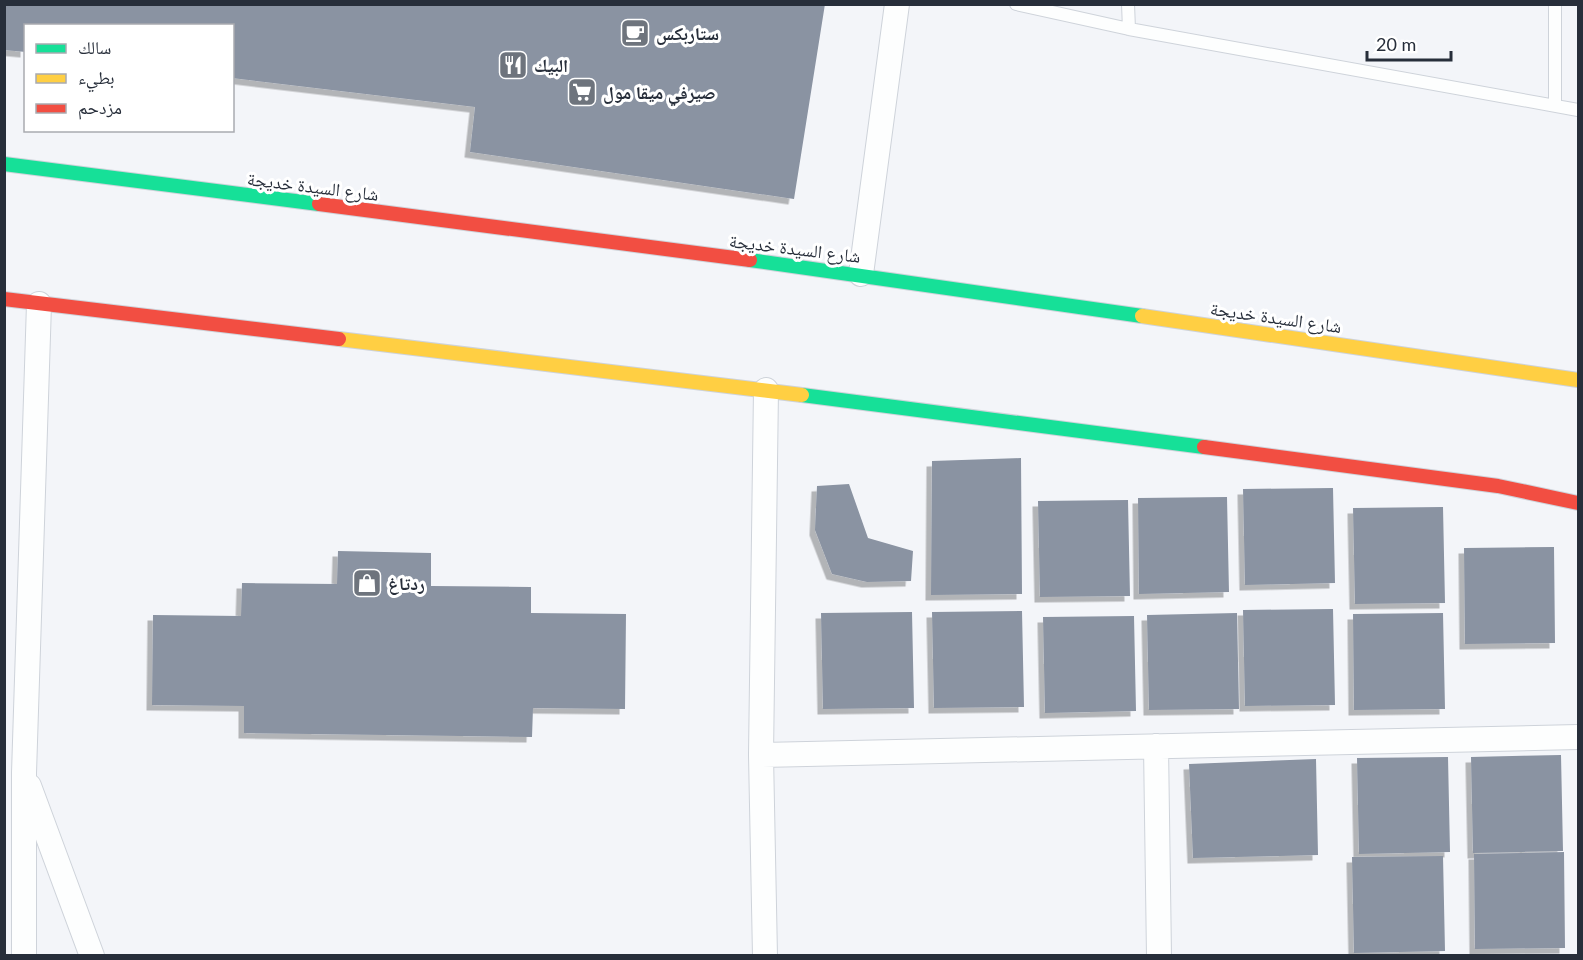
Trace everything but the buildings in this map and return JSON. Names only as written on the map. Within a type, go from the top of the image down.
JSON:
[{"type":"street","points":[[861,274],[897,4]]},
{"type":"street","name":"شارع السيدة خديجة","points":[[4,164],[861,274],[1578,380]]},
{"type":"street","points":[[4,299],[766,390],[1498,486],[1578,503]]},
{"type":"street","points":[[24,956],[24,773],[39,304]]},
{"type":"street","points":[[765,956],[761,755],[766,390]]},
{"type":"street","points":[[761,755],[1578,737]]},
{"type":"street","points":[[1156,746],[1159,956]]},
{"type":"street","points":[[24,773],[92,956]]},
{"type":"lane","points":[[1016,4],[1129,29],[1578,110]]},
{"type":"lane","points":[[1128,4],[1129,29]]},
{"type":"lane","points":[[1555,4],[1555,105]]},
{"type":"traffic: fast","points":[[4,164],[319,204]]},
{"type":"traffic: fast","points":[[750,260],[1142,316]]},
{"type":"traffic: fast","points":[[802,395],[1204,447]]},
{"type":"traffic: slow","points":[[1142,316],[1578,380]]},
{"type":"traffic: slow","points":[[339,339],[802,395]]},
{"type":"traffic: jam","points":[[319,204],[750,260]]},
{"type":"traffic: jam","points":[[4,299],[339,339]]},
{"type":"traffic: jam","points":[[1204,447],[1498,486],[1578,503]]},
{"type":"place","name":"ستاربكس","points":[[635,33]]},
{"type":"place","name":"البيك","points":[[513,65]]},
{"type":"place","name":"صيرفي ميقا مول","points":[[582,92]]},
{"type":"place","name":"ردتاغ","points":[[367,583]]}]
